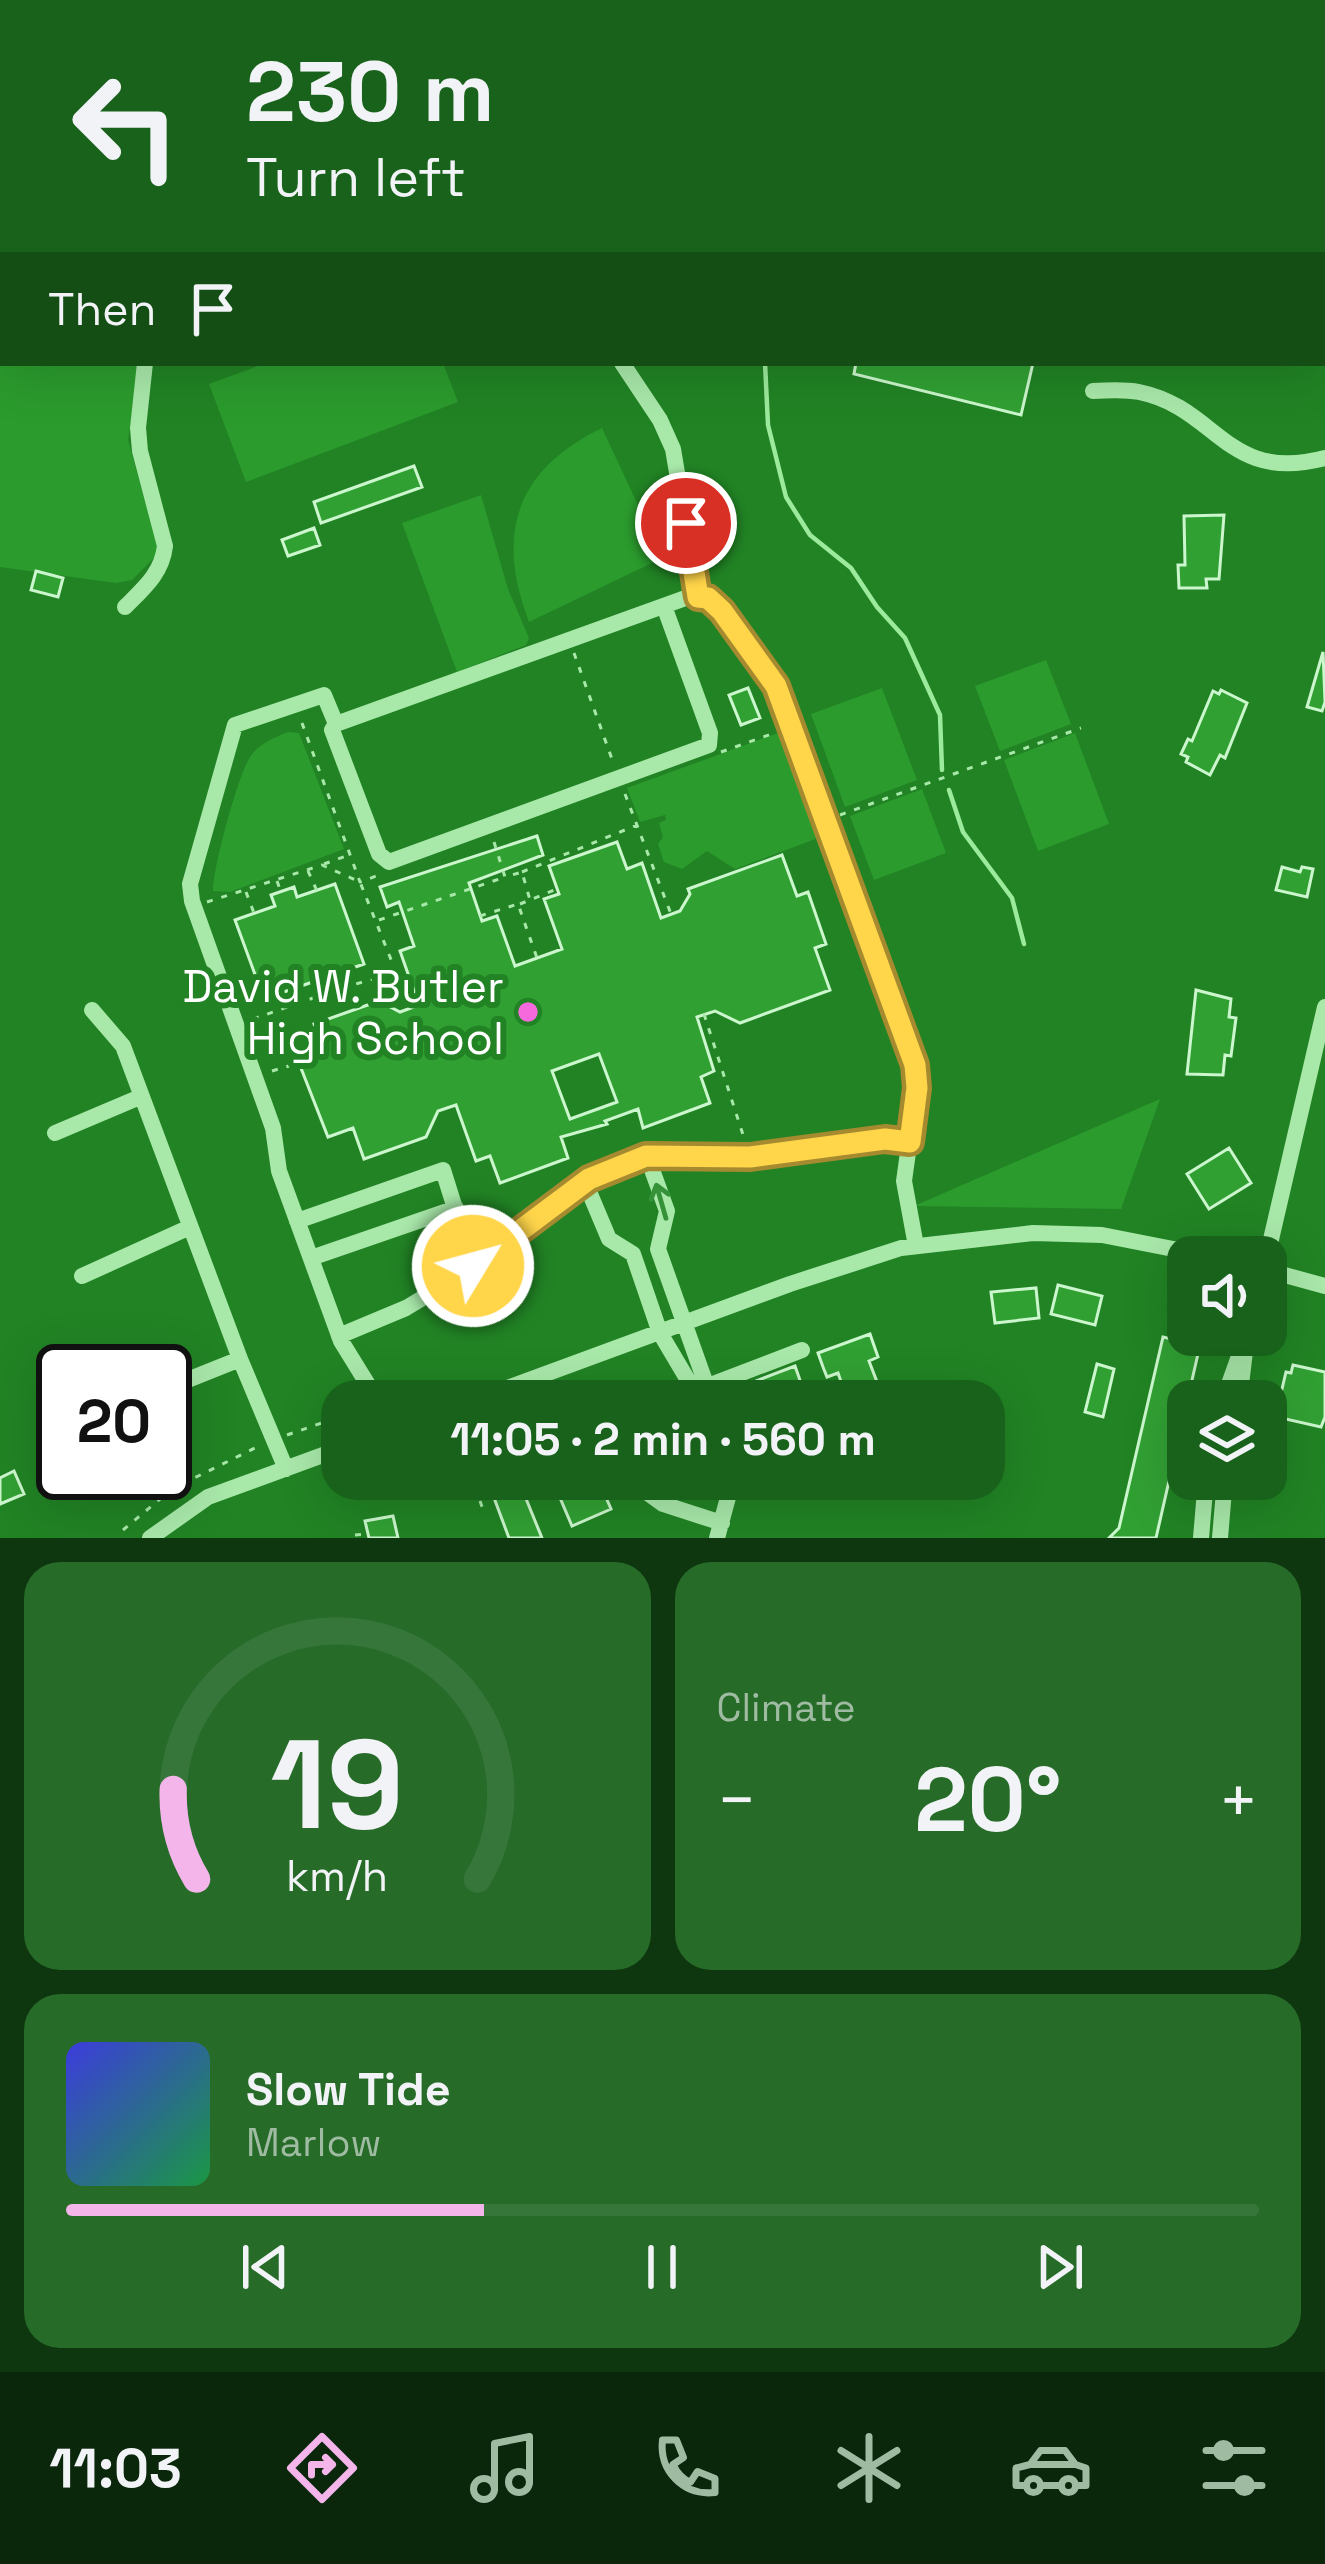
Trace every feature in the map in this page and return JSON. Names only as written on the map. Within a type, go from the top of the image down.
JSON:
[{"type":"street","points":[[124,607],[150,582],[163,561],[165,546],[140,451],[145,366]]},
{"type":"street","points":[[624,366],[661,420],[673,449],[698,597]]},
{"type":"street","points":[[1093,391],[1142,392],[1173,405],[1256,460],[1283,466],[1325,458]]},
{"type":"street","points":[[664,605],[710,733],[709,745],[389,862],[379,854],[332,730],[336,724],[664,605],[691,596],[708,598],[776,686],[915,1065],[917,1088],[904,1181],[916,1246]]},
{"type":"street","points":[[336,724],[324,694],[236,725],[190,884],[273,1128],[279,1171],[339,1336],[365,1380]]},
{"type":"street","points":[[1273,1236],[1325,1007]]},
{"type":"street","points":[[92,1010],[123,1046],[239,1359],[286,1469]]},
{"type":"street","points":[[55,1133],[140,1097]]},
{"type":"street","points":[[339,1336],[406,1308],[473,1266],[585,1182],[646,1156],[750,1157],[885,1139],[910,1142]]},
{"type":"street","points":[[627,1250],[650,1249],[658,1241],[667,1211],[646,1156]]},
{"type":"street","points":[[297,1221],[438,1168],[443,1170],[473,1266]]},
{"type":"street","points":[[585,1182],[603,1230],[633,1254],[660,1333],[688,1380]]},
{"type":"street","points":[[311,1258],[455,1208]]},
{"type":"street","points":[[82,1276],[190,1227]]},
{"type":"street","points":[[530,1380],[866,1258],[916,1246],[1033,1233],[1102,1235],[1167,1248]]},
{"type":"street","points":[[658,1241],[704,1380]]},
{"type":"street","points":[[1287,1273],[1325,1286]]},
{"type":"street","points":[[741,1380],[802,1350]]},
{"type":"street","points":[[192,1378],[239,1359]]},
{"type":"street","points":[[149,1538],[208,1497],[321,1456]]},
{"type":"street","points":[[657,1500],[720,1531],[728,1500]]},
{"type":"street","points":[[1201,1538],[1204,1500]]},
{"type":"street","points":[[1220,1538],[1224,1500]]},
{"type":"path","points":[[302,723],[410,1005],[373,979]]},
{"type":"path","points":[[826,820],[1081,728]]},
{"type":"path","points":[[377,921],[522,872],[637,824]]},
{"type":"path","points":[[492,835],[505,877]]},
{"type":"path","points":[[194,906],[351,855]]},
{"type":"path","points":[[322,865],[360,882]]},
{"type":"path","points":[[306,869],[317,891]]},
{"type":"path","points":[[522,872],[530,900]]},
{"type":"path","points":[[277,880],[281,892]]},
{"type":"path","points":[[481,916],[557,889]]},
{"type":"path","points":[[246,891],[254,913]]},
{"type":"path","points":[[518,904],[537,958]]},
{"type":"path","points":[[236,1024],[395,973]]},
{"type":"path","points":[[336,974],[342,988]]},
{"type":"path","points":[[294,988],[298,1005]]},
{"type":"path","points":[[704,1014],[750,1157]]},
{"type":"path","points":[[256,1076],[298,1063]]},
{"type":"path","points":[[123,1530],[172,1489],[231,1456],[321,1424]]},
{"type":"path","points":[[480,1501],[485,1515]]},
{"type":"path","points":[[355,1535],[367,1534]]},
{"type":"green space","points":[[0,366],[140,366],[128,440],[159,553],[132,580],[116,583],[0,567]]},
{"type":"green space","points":[[258,366],[444,366],[458,402],[246,482],[209,384]]},
{"type":"green space","points":[[602,428],[659,550],[654,562],[529,622],[514,560],[521,507],[532,484],[550,464]]},
{"type":"green space","points":[[481,495],[508,589],[529,638],[526,645],[457,672],[402,523]]},
{"type":"green space","points":[[1046,660],[1071,724],[1000,751],[975,686]]},
{"type":"green space","points":[[882,688],[917,780],[845,807],[811,714]]},
{"type":"green space","points":[[288,732],[299,733],[344,849],[230,892],[213,891],[221,844],[244,769],[256,749]]},
{"type":"green space","points":[[778,733],[818,838],[735,869],[707,851],[682,869],[664,862],[658,844],[663,837],[659,823],[666,820],[665,815],[640,822],[627,788]]},
{"type":"green space","points":[[1075,733],[1109,824],[1038,851],[1004,760]]},
{"type":"green space","points":[[922,789],[946,853],[874,880],[850,816]]},
{"type":"green space","points":[[1160,1099],[1121,1209],[914,1206]]},
{"type":"building","points":[[855,366],[1032,366],[1021,415],[854,374]]},
{"type":"building","points":[[414,466],[422,487],[321,523],[314,502]]},
{"type":"building","points":[[1224,515],[1219,579],[1206,579],[1207,588],[1179,588],[1178,565],[1185,565],[1184,516]]},
{"type":"building","points":[[314,528],[320,545],[288,556],[282,540]]},
{"type":"building","points":[[36,571],[63,578],[58,597],[31,590]]},
{"type":"building","points":[[1323,652],[1325,702],[1322,711],[1307,707]]},
{"type":"building","points":[[748,688],[760,718],[741,725],[729,695]]},
{"type":"building","points":[[1221,690],[1247,703],[1225,758],[1220,755],[1210,775],[1181,754],[1188,739],[1192,741],[1213,691],[1219,694]]},
{"type":"building","name":"David W. Butler High School","points":[[537,836],[543,855],[469,883],[482,921],[497,916],[515,966],[562,949],[544,899],[559,894],[549,866],[617,842],[627,869],[642,863],[661,918],[680,911],[688,889],[782,855],[797,896],[808,892],[826,944],[815,948],[830,990],[740,1023],[715,1011],[697,1017],[714,1071],[701,1077],[710,1103],[643,1128],[638,1109],[561,1137],[568,1158],[500,1183],[490,1156],[476,1161],[456,1105],[438,1111],[426,1137],[364,1159],[353,1128],[328,1137],[299,1063],[324,1053],[314,1024],[379,1001],[400,1012],[419,1005],[400,951],[414,946],[399,902],[387,907],[380,887]],"holes":[[[599,1054],[617,1102],[570,1119],[552,1071]]]},
{"type":"building","points":[[1282,867],[1300,872],[1302,867],[1313,869],[1307,897],[1276,890]]},
{"type":"building","points":[[335,884],[364,964],[264,999],[235,920],[275,906],[271,895],[294,887],[297,897]]},
{"type":"building","points":[[1196,990],[1231,999],[1229,1017],[1236,1018],[1223,1075],[1187,1074]]},
{"type":"building","points":[[1229,1148],[1251,1183],[1209,1209],[1187,1174]]},
{"type":"building","points":[[1058,1285],[1102,1296],[1095,1325],[1051,1314]]},
{"type":"building","points":[[1036,1288],[1039,1318],[995,1323],[991,1292]]},
{"type":"building","points":[[870,1334],[878,1357],[869,1361],[876,1380],[840,1380],[838,1373],[827,1377],[818,1353]]},
{"type":"building","points":[[1163,1337],[1167,1338],[1167,1356],[1197,1356],[1192,1380],[1167,1380],[1167,1490],[1156,1538],[1109,1538],[1119,1528]]},
{"type":"building","points":[[1097,1364],[1114,1369],[1103,1417],[1085,1412]]},
{"type":"building","points":[[1293,1365],[1325,1372],[1321,1427],[1287,1419],[1284,1380],[1286,1372],[1291,1373]]},
{"type":"building","points":[[795,1366],[800,1380],[759,1380]]},
{"type":"building","points":[[14,1471],[24,1494],[0,1504],[0,1478]]},
{"type":"building","points":[[495,1500],[527,1500],[542,1538],[509,1538]]},
{"type":"building","points":[[561,1500],[607,1500],[611,1509],[572,1526]]},
{"type":"building","points":[[393,1516],[398,1538],[369,1538],[365,1521]]},
{"type":"waterway","points":[[765,366],[768,425],[786,497],[810,535],[851,568],[905,638],[940,715],[942,770]]},
{"type":"waterway","points":[[949,790],[963,832],[1012,898],[1024,944]]},
{"type":"place","name":"David W. Butler High School","points":[[528,1012]]},
{"type":"route","points":[[473,1266],[589,1179],[646,1156],[731,1159],[885,1139],[910,1142],[915,1065],[787,710],[776,686],[722,611],[708,598],[698,597],[686,523]]}]
